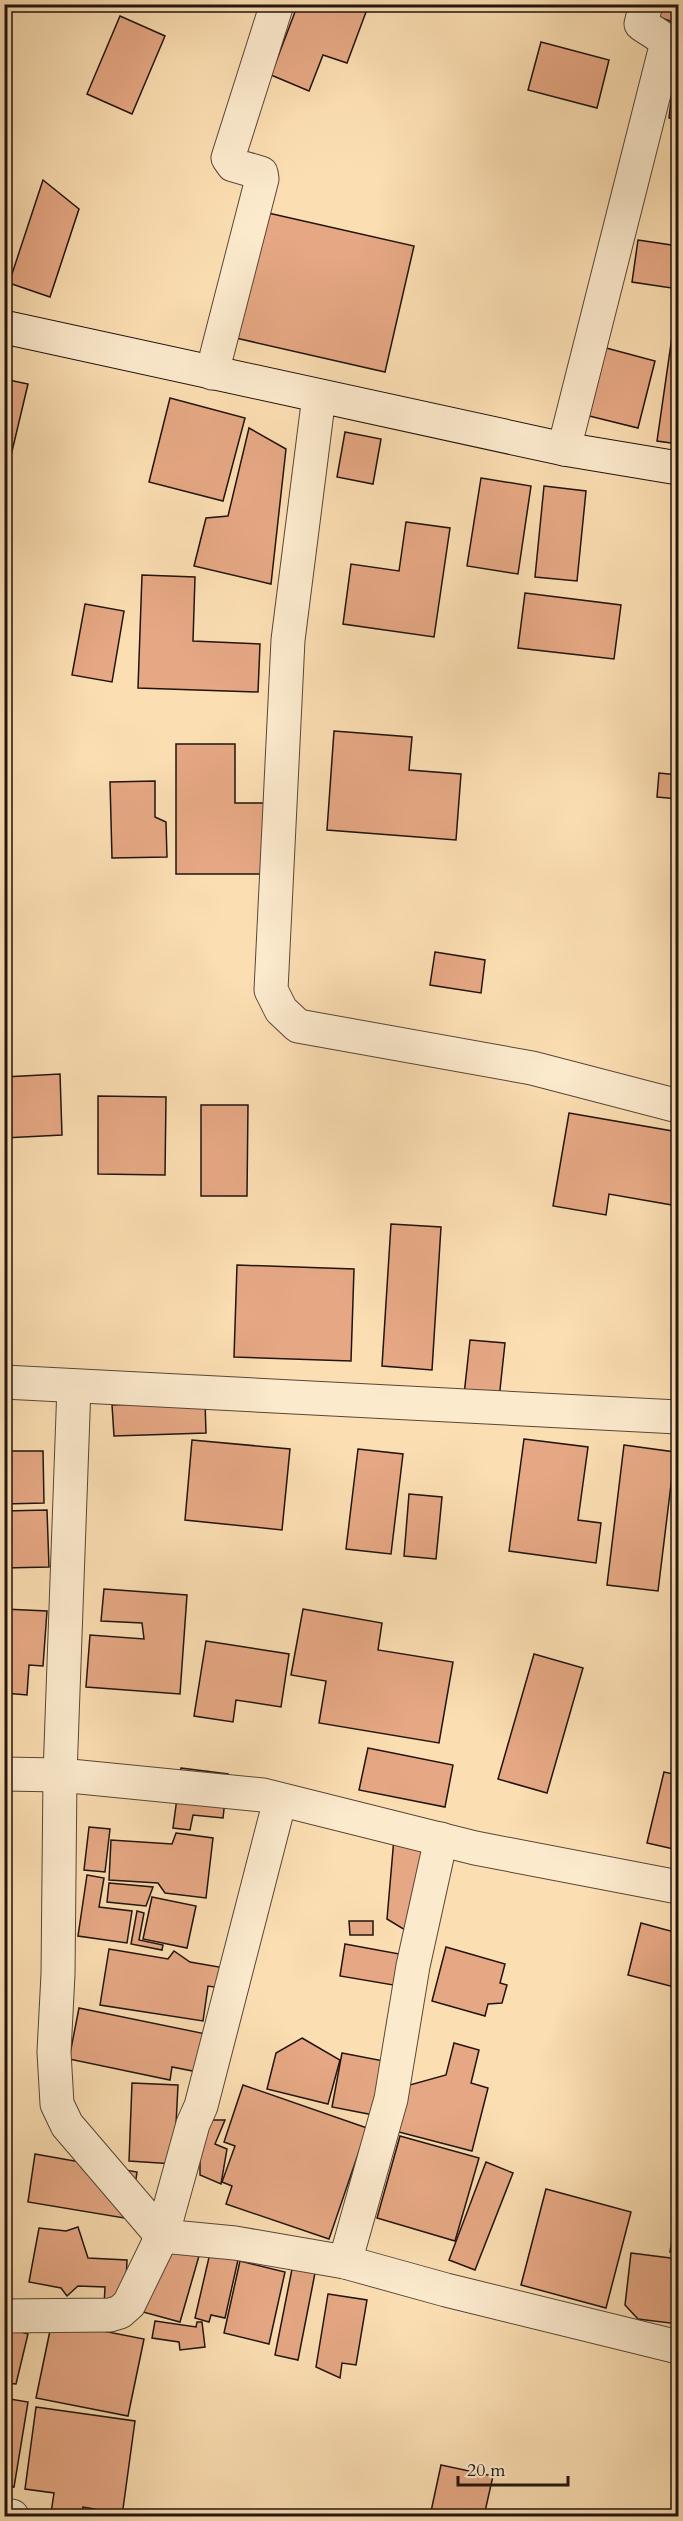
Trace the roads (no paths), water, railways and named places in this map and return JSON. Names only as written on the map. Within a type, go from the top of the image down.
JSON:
[{"type":"street","points":[[212,373],[261,179],[261,173],[233,165],[228,158],[277,4]]},
{"type":"street","points":[[564,449],[666,46],[664,39],[640,24],[646,4]]},
{"type":"street","points":[[4,327],[564,449],[678,468]]},
{"type":"street","points":[[319,396],[288,640],[272,990],[281,1010],[298,1026],[532,1068],[678,1106]]},
{"type":"street","points":[[4,1382],[678,1417]]},
{"type":"street","points":[[74,1386],[60,1775],[58,1974],[54,2052],[57,2104],[66,2125],[162,2236],[234,2243],[345,2262],[446,2290],[678,2347]]},
{"type":"street","points":[[4,1774],[60,1775],[263,1795],[441,1839],[678,1887]]},
{"type":"street","points":[[4,2316],[120,2312],[129,2304],[162,2236],[193,2124],[201,2106],[280,1800]]},
{"type":"street","points":[[345,2262],[391,2099],[413,1966],[441,1839]]},
{"type":"street","points":[[4,2515],[12,2517]]}]
